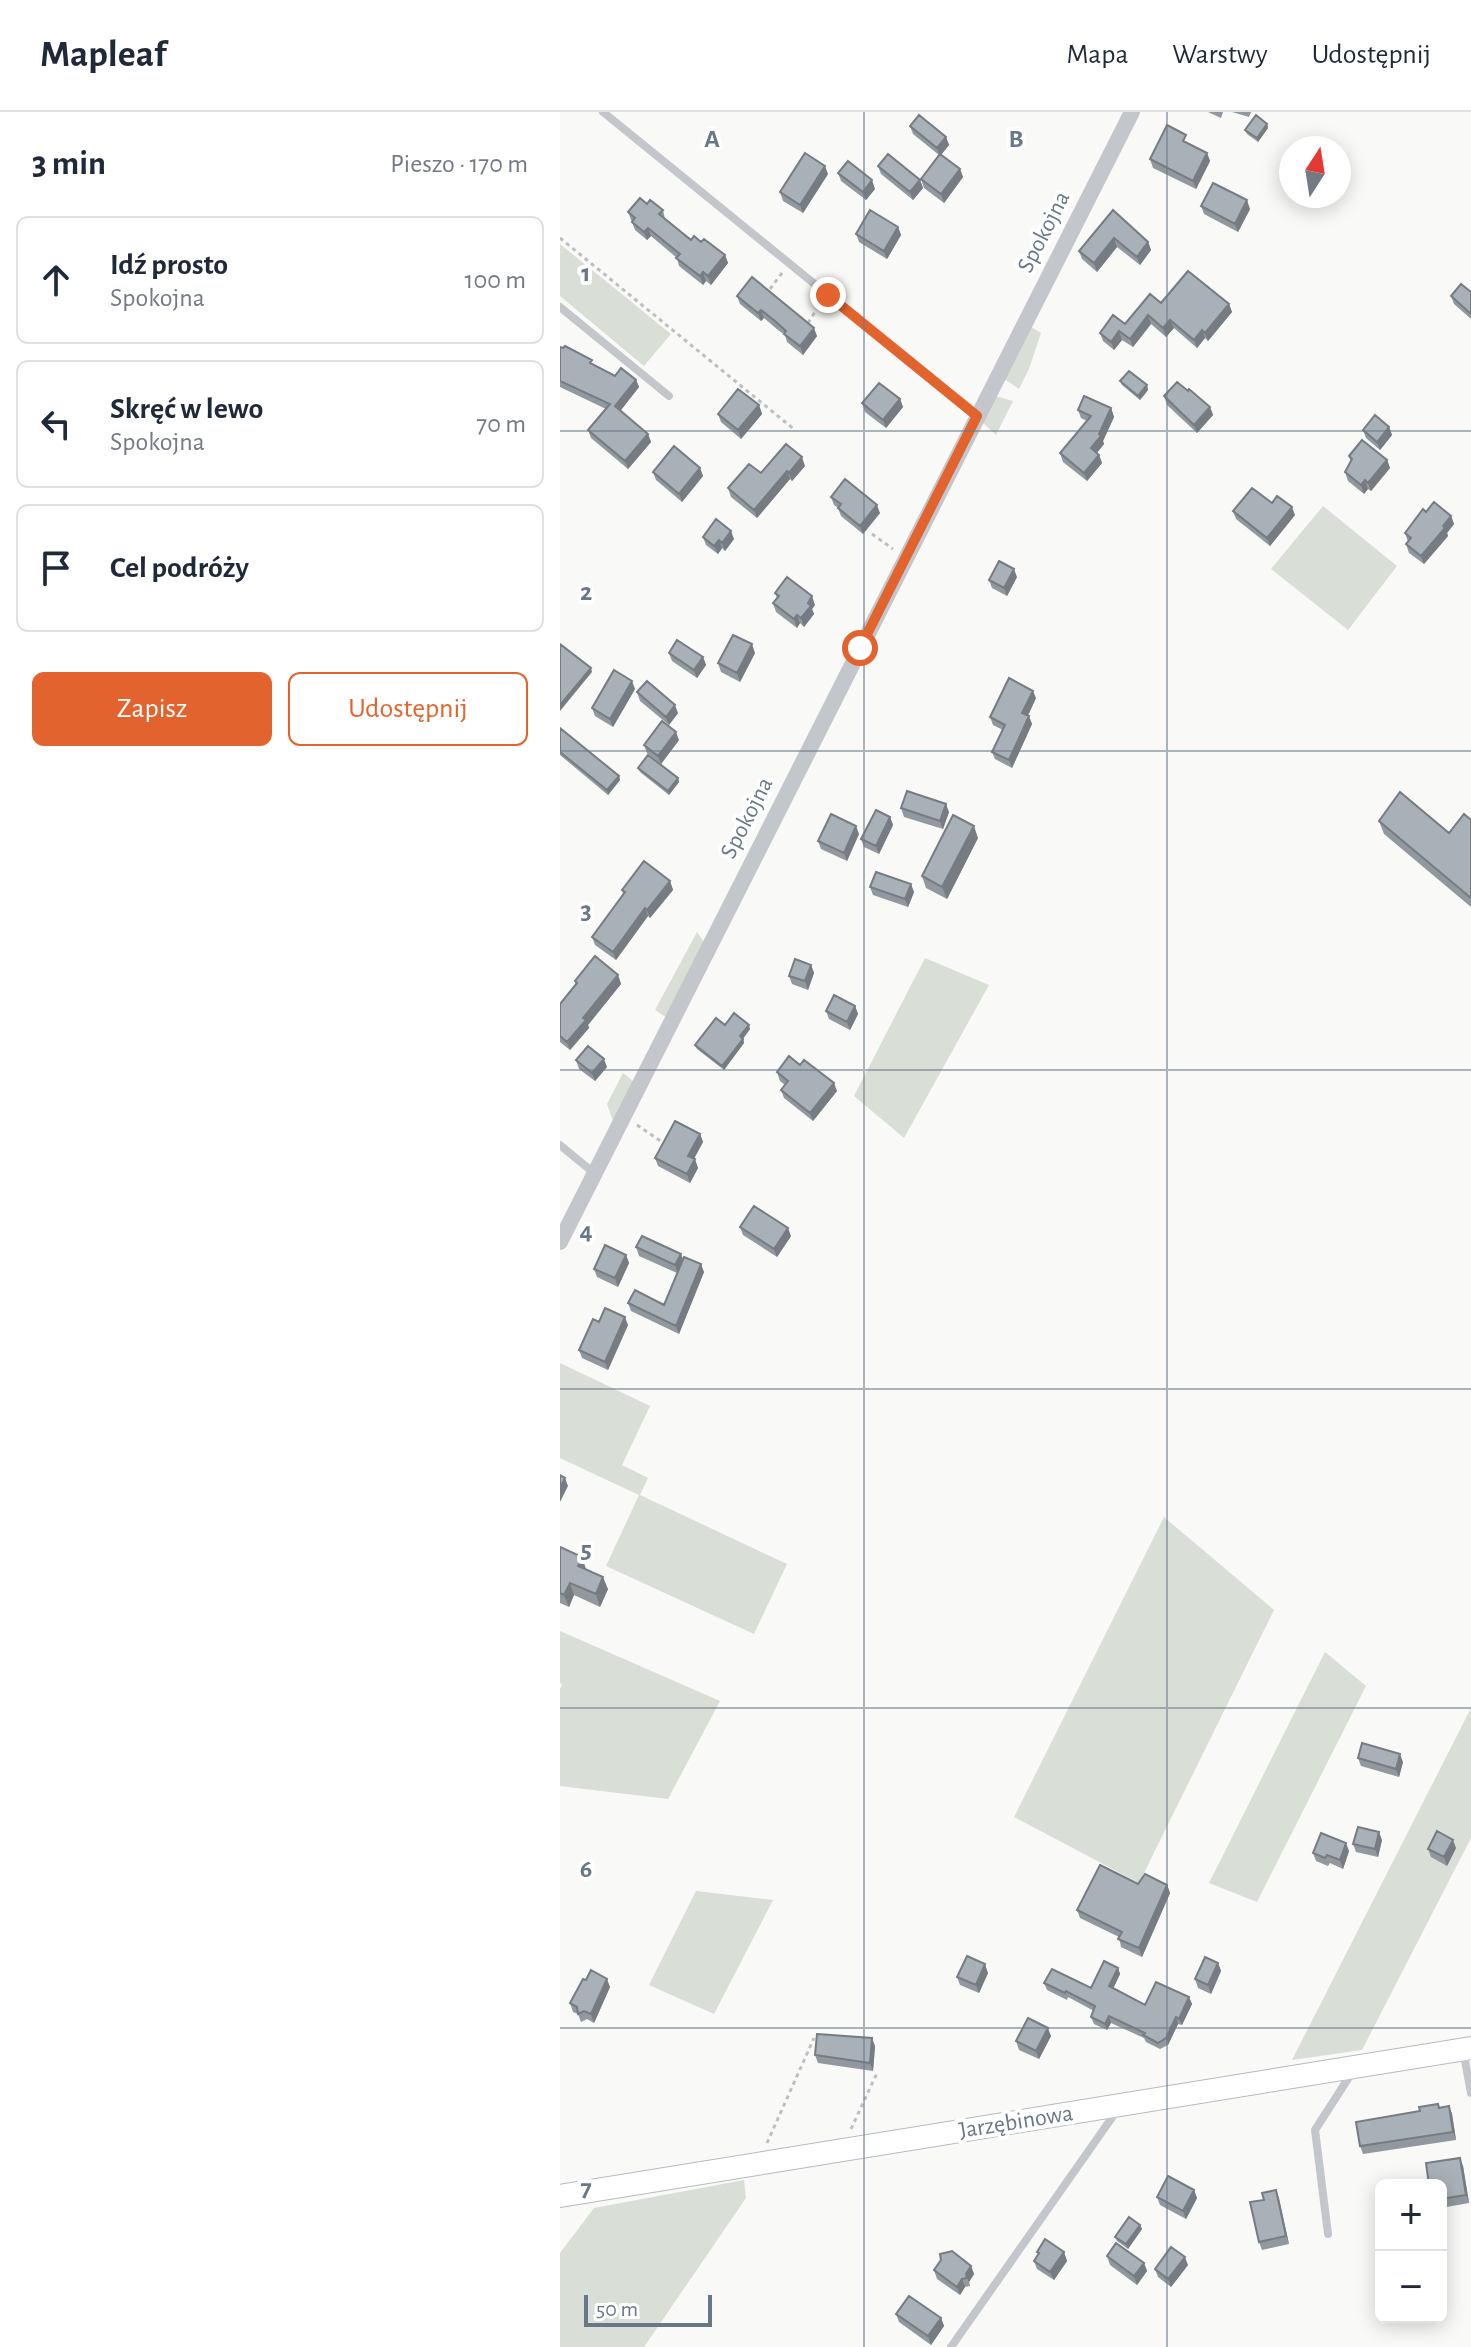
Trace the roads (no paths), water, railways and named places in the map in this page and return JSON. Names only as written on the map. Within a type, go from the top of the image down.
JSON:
[{"type":"street","name":"Spokojna","points":[[560,1242],[1132,112]]},
{"type":"street","name":"Jarzębinowa","points":[[560,2196],[1467,2049]]},
{"type":"lane","points":[[603,112],[977,416]]},
{"type":"lane","points":[[560,307],[669,396]]},
{"type":"lane","points":[[560,1145],[594,1174]]},
{"type":"lane","points":[[1467,2049],[1471,2093]]},
{"type":"lane","points":[[1328,2234],[1315,2130],[1356,2067]]},
{"type":"lane","points":[[951,2347],[1121,2105]]}]
